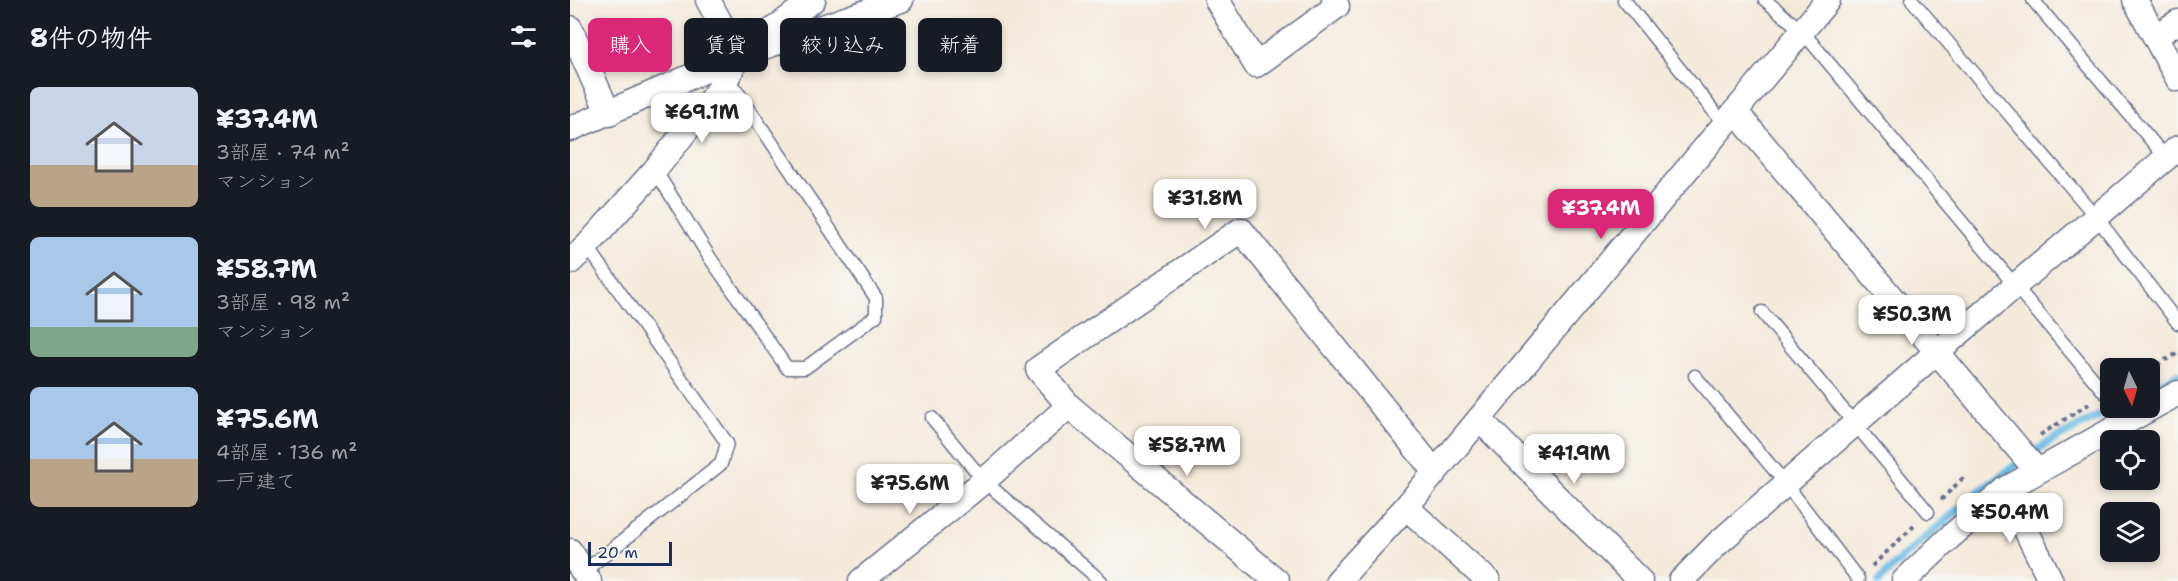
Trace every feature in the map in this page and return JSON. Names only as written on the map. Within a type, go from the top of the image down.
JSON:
[{"type":"street","points":[[708,0],[718,18]]},
{"type":"street","points":[[768,34],[813,0]]},
{"type":"street","points":[[768,46],[901,0]]},
{"type":"street","points":[[1217,0],[1256,65],[1337,6],[1334,0]]},
{"type":"street","points":[[1338,581],[1406,507],[1828,0]]},
{"type":"street","points":[[2135,0],[2178,79]]},
{"type":"street","points":[[2156,36],[2178,22]]},
{"type":"street","points":[[570,28],[609,114]]},
{"type":"street","points":[[570,129],[702,72]]},
{"type":"street","points":[[579,254],[655,170],[730,72]]},
{"type":"street","points":[[1730,118],[1938,351],[2037,471]]},
{"type":"street","points":[[1682,581],[1717,544],[1938,351],[2172,153]]},
{"type":"street","points":[[1277,581],[1069,406],[1038,369],[1241,230],[1435,472]]},
{"type":"street","points":[[1911,578],[2006,489],[2037,471],[2177,401]]},
{"type":"street","points":[[861,581],[984,481],[1069,406]]},
{"type":"street","points":[[1479,419],[1640,581]]},
{"type":"street","points":[[2006,489],[2051,581]]},
{"type":"street","points":[[1406,507],[1488,581]]},
{"type":"street","points":[[570,551],[587,576]]},
{"type":"lane","points":[[1765,0],[1802,31],[2100,387]]},
{"type":"lane","points":[[1912,0],[2097,218],[2178,324]]},
{"type":"lane","points":[[2033,0],[2172,153]]},
{"type":"lane","points":[[1632,3],[1730,118]]},
{"type":"lane","points":[[655,170],[710,258],[787,369],[805,368],[876,316],[876,298],[737,91],[726,80]]},
{"type":"lane","points":[[579,254],[727,443],[721,464],[587,576]]},
{"type":"lane","points":[[1762,312],[1928,512]]},
{"type":"lane","points":[[1695,376],[1786,484],[1858,579]]},
{"type":"lane","points":[[932,418],[984,481],[1101,581]]},
{"type":"path","points":[[2160,363],[2178,353]]},
{"type":"path","points":[[2019,448],[2100,396]]},
{"type":"path","points":[[1858,579],[1965,476]]},
{"type":"waterway","points":[[2160,384],[2178,374]]},
{"type":"waterway","points":[[1879,581],[1895,564],[1981,490],[2049,442],[2100,415]]}]
